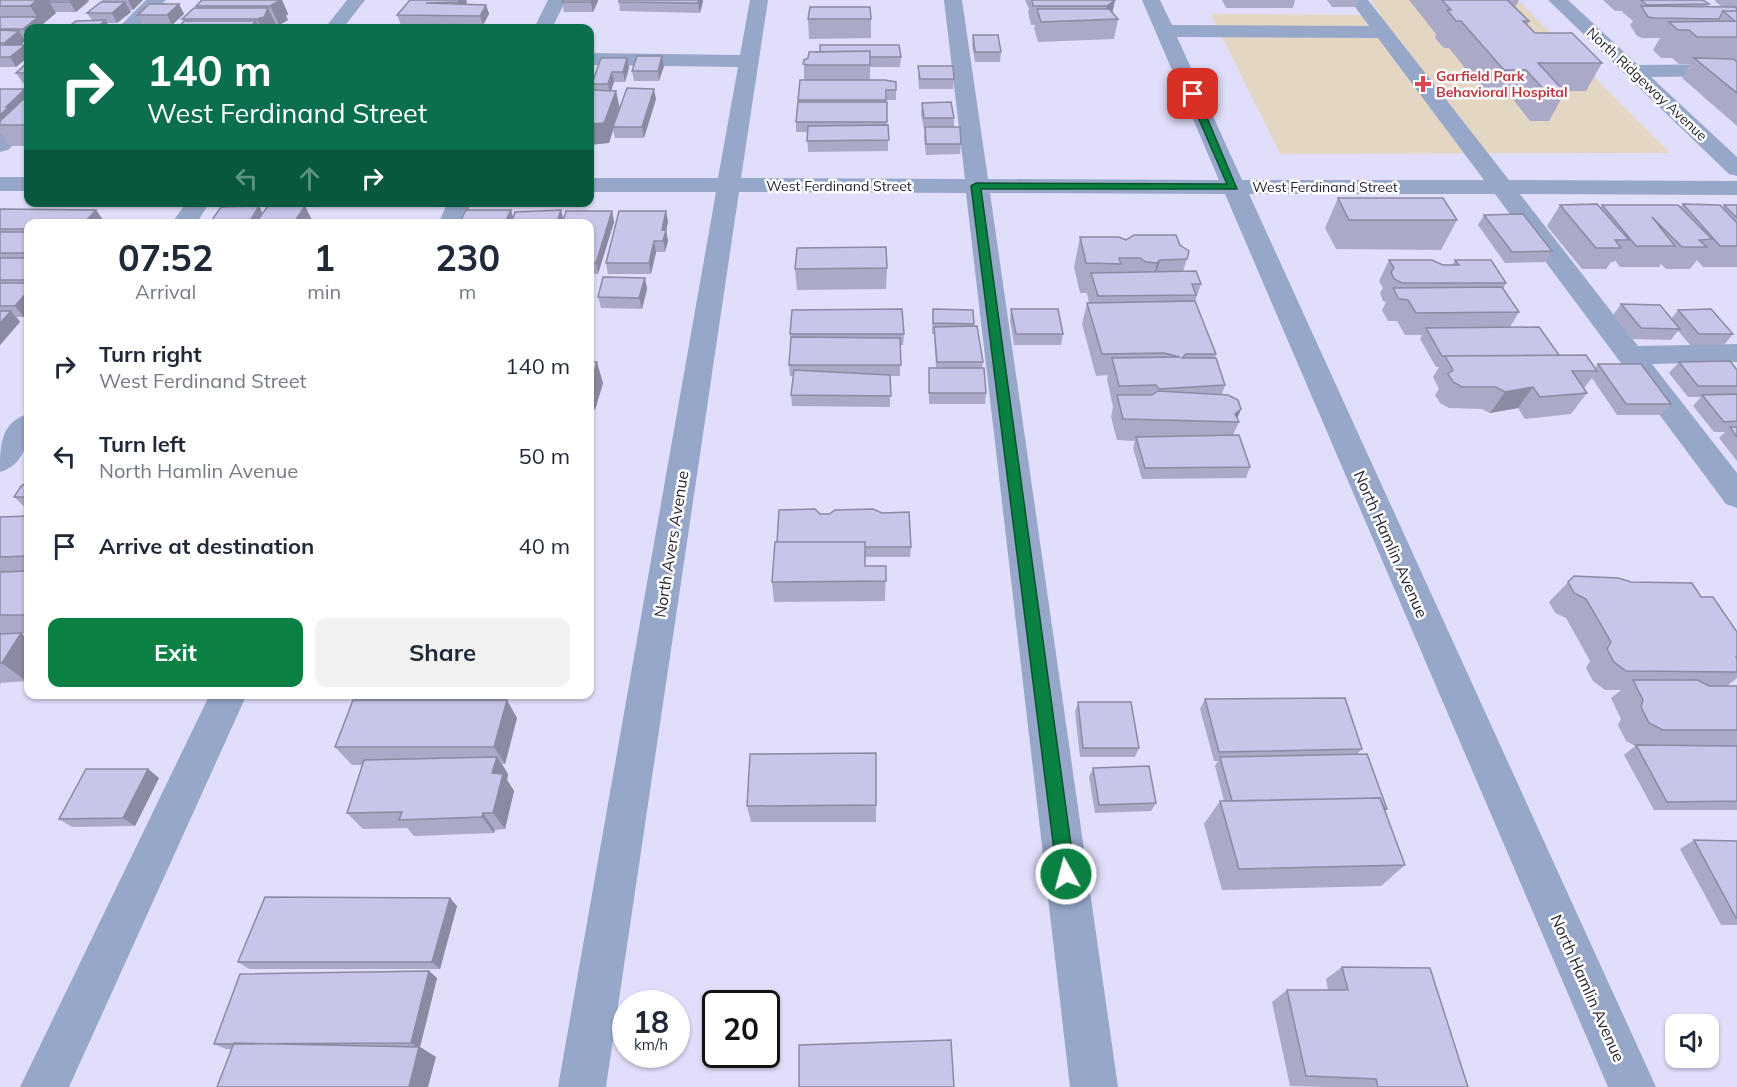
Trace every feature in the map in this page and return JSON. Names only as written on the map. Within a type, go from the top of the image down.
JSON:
[{"type":"street","points":[[131,24],[158,0]]},
{"type":"street","points":[[337,24],[356,0]]},
{"type":"street","points":[[545,24],[557,0]]},
{"type":"street","name":"North Avers Avenue","points":[[582,1087],[759,0]]},
{"type":"street","points":[[953,0],[1094,1087]]},
{"type":"street","name":"North Hamlin Avenue","points":[[1151,0],[1632,1087]]},
{"type":"street","points":[[1359,0],[1737,496]]},
{"type":"street","name":"North Ridgeway Avenue","points":[[1557,0],[1737,169]]},
{"type":"street","points":[[1165,31],[1383,32]]},
{"type":"street","points":[[594,59],[750,61]]},
{"type":"street","points":[[1633,71],[1737,70]]},
{"type":"street","points":[[0,145],[24,123]]},
{"type":"street","points":[[0,184],[24,184]]},
{"type":"street","name":"West Ferdinand Street","points":[[594,185],[1737,188]]},
{"type":"street","points":[[1629,355],[1737,353]]},
{"type":"street","points":[[0,461],[24,429]]},
{"type":"street","points":[[44,1087],[227,699]]},
{"type":"shaded area","name":"Garfield Park Behavioral Hospital","points":[[1370,0],[1518,0],[1670,153],[1280,154],[1211,14],[1381,15]]},
{"type":"building","points":[[0,0],[37,0],[30,6],[0,6]]},
{"type":"building","points":[[48,0],[72,0],[70,2],[50,2]]},
{"type":"building","points":[[202,0],[279,1],[270,6],[196,6]]},
{"type":"building","points":[[410,0],[459,0],[458,2],[426,3],[486,5],[480,16],[397,15]]},
{"type":"building","points":[[563,0],[592,0],[591,2],[562,2]]},
{"type":"building","points":[[619,0],[699,0],[698,3],[619,2]]},
{"type":"building","points":[[1032,0],[1115,0],[1107,6],[1033,6]]},
{"type":"building","points":[[1442,0],[1507,0],[1529,21],[1523,21],[1535,33],[1572,33],[1602,63],[1538,63],[1565,92],[1546,92],[1526,70],[1504,70],[1461,21],[1456,21],[1447,10],[1451,10]]},
{"type":"building","points":[[1641,0],[1703,0],[1709,4],[1647,5]]},
{"type":"building","points":[[101,2],[125,2],[112,13],[87,13]]},
{"type":"building","points":[[149,4],[179,4],[167,15],[138,15]]},
{"type":"building","points":[[1641,6],[1736,7],[1737,11],[1723,11],[1719,19],[1654,18],[1648,17]]},
{"type":"building","points":[[810,7],[870,7],[871,19],[808,19]]},
{"type":"building","points":[[194,8],[268,8],[264,17],[257,19],[182,19]]},
{"type":"building","points":[[1037,9],[1109,9],[1118,19],[1041,22]]},
{"type":"building","points":[[1723,11],[1737,11],[1737,37],[1697,37],[1689,30],[1678,30],[1669,22],[1735,21]]},
{"type":"building","points":[[0,17],[38,17],[29,24],[24,24],[23,29],[0,29]]},
{"type":"building","points":[[105,20],[101,24],[72,24],[76,21]]},
{"type":"building","points":[[184,21],[256,21],[253,24],[181,24]]},
{"type":"building","points":[[0,30],[19,31],[4,43],[0,43]]},
{"type":"building","points":[[973,35],[998,35],[1001,52],[975,52]]},
{"type":"building","points":[[0,45],[24,45],[10,57],[0,57]]},
{"type":"building","points":[[820,45],[899,45],[901,57],[870,57],[870,51],[820,52]]},
{"type":"building","points":[[870,51],[870,65],[803,64],[809,52]]},
{"type":"building","points":[[637,56],[662,56],[658,71],[632,71]]},
{"type":"building","points":[[601,58],[627,58],[623,72],[612,72],[608,84],[594,84]]},
{"type":"building","points":[[1694,58],[1733,59],[1737,62],[1737,93]]},
{"type":"building","points":[[24,66],[24,73],[16,73]]},
{"type":"building","points":[[918,66],[953,66],[954,79],[920,79]]},
{"type":"building","points":[[800,80],[885,80],[896,82],[896,90],[886,90],[886,100],[798,100]]},
{"type":"building","points":[[627,88],[654,89],[642,127],[613,127]]},
{"type":"building","points":[[0,89],[24,89],[6,107],[9,107],[0,115]]},
{"type":"building","points":[[594,90],[616,91],[604,123],[594,124]]},
{"type":"building","points":[[24,99],[24,125],[0,125],[0,121]]},
{"type":"building","points":[[798,102],[887,102],[887,122],[796,122]]},
{"type":"building","points":[[951,102],[954,118],[924,118],[922,103]]},
{"type":"building","points":[[888,125],[889,140],[807,141],[808,126]]},
{"type":"building","points":[[925,127],[960,127],[961,144],[926,144]]},
{"type":"building","points":[[1338,198],[1443,198],[1457,220],[1349,220]]},
{"type":"building","points":[[1597,204],[1629,240],[1615,240],[1621,248],[1596,248],[1560,205]]},
{"type":"building","points":[[1683,204],[1720,205],[1737,223],[1737,246],[1720,246]]},
{"type":"building","points":[[1602,205],[1678,205],[1712,239],[1699,240],[1707,247],[1682,247],[1652,217],[1675,246],[1636,246]]},
{"type":"building","points":[[1724,205],[1737,205],[1737,218]]},
{"type":"building","points":[[221,207],[258,207],[251,219],[213,219]]},
{"type":"building","points":[[267,207],[304,207],[296,219],[259,219]]},
{"type":"building","points":[[0,209],[96,210],[88,219],[24,219],[24,229],[0,229]]},
{"type":"building","points":[[466,210],[511,210],[506,219],[462,219]]},
{"type":"building","points":[[561,210],[558,219],[513,219],[515,212]]},
{"type":"building","points":[[566,211],[612,211],[596,263],[594,263],[594,219],[564,219]]},
{"type":"building","points":[[619,211],[666,211],[662,230],[666,230],[663,241],[654,241],[649,263],[606,263]]},
{"type":"building","points":[[1523,214],[1552,251],[1512,252],[1484,215]]},
{"type":"building","points":[[0,232],[24,232],[24,253],[0,253]]},
{"type":"building","points":[[1134,235],[1176,235],[1180,245],[1189,251],[1187,259],[1160,260],[1157,263],[1146,262],[1140,258],[1119,258],[1121,264],[1086,263],[1080,237],[1119,237],[1126,240]]},
{"type":"building","points":[[886,247],[887,268],[795,269],[797,248]]},
{"type":"building","points":[[0,258],[24,258],[24,280],[0,280]]},
{"type":"building","points":[[1389,260],[1432,260],[1443,265],[1459,265],[1455,260],[1491,260],[1506,283],[1402,283],[1394,279],[1391,272],[1394,268]]},
{"type":"building","points":[[1196,271],[1201,284],[1192,284],[1196,295],[1098,296],[1091,273]]},
{"type":"building","points":[[603,277],[645,278],[639,298],[598,297]]},
{"type":"building","points":[[0,283],[24,283],[24,296],[15,306],[0,306]]},
{"type":"building","points":[[1502,287],[1519,312],[1416,313],[1408,300],[1399,299],[1393,288]]},
{"type":"building","points":[[1195,301],[1216,354],[1186,354],[1182,358],[1216,358],[1225,385],[1159,389],[1156,385],[1119,386],[1112,358],[1180,357],[1164,353],[1102,354],[1087,303]]},
{"type":"building","points":[[1621,304],[1660,305],[1680,329],[1641,328]]},
{"type":"building","points":[[902,309],[904,334],[790,334],[792,310]]},
{"type":"building","points":[[933,309],[973,310],[974,324],[933,323]]},
{"type":"building","points":[[1011,309],[1058,309],[1063,334],[1016,334]]},
{"type":"building","points":[[1711,309],[1733,334],[1699,334],[1678,310]]},
{"type":"building","points":[[0,311],[11,311],[0,323]]},
{"type":"building","points":[[977,326],[983,362],[937,362],[934,327]]},
{"type":"building","points":[[1539,327],[1559,355],[1442,356],[1426,328]]},
{"type":"building","points":[[791,337],[900,338],[901,365],[789,365]]},
{"type":"building","points":[[1586,355],[1597,371],[1572,371],[1587,393],[1540,397],[1533,387],[1505,392],[1496,387],[1462,387],[1453,382],[1448,374],[1453,370],[1445,356]]},
{"type":"building","points":[[1730,361],[1737,370],[1737,386],[1698,386],[1679,362]]},
{"type":"building","points":[[1598,364],[1641,364],[1671,404],[1626,404]]},
{"type":"building","points":[[929,368],[984,368],[986,393],[929,393]]},
{"type":"building","points":[[794,370],[890,375],[891,396],[791,395]]},
{"type":"building","points":[[1158,391],[1228,395],[1238,400],[1241,409],[1235,414],[1239,422],[1123,419],[1117,395],[1152,395]]},
{"type":"building","points":[[1737,394],[1737,421],[1724,422],[1702,395]]},
{"type":"building","points":[[1730,427],[1737,427],[1737,437]]},
{"type":"building","points":[[1239,435],[1250,467],[1145,468],[1136,437]]},
{"type":"building","points":[[24,484],[24,497],[14,497]]},
{"type":"building","points":[[815,509],[820,514],[829,514],[835,510],[873,509],[882,513],[909,512],[911,547],[865,547],[865,542],[777,542],[779,510]]},
{"type":"building","points":[[24,516],[24,556],[0,557],[0,517]]},
{"type":"building","points":[[775,542],[865,542],[865,566],[886,566],[886,581],[772,582]]},
{"type":"building","points":[[24,571],[24,615],[0,615],[0,572]]},
{"type":"building","points":[[1574,576],[1618,578],[1631,582],[1692,583],[1701,597],[1713,597],[1737,632],[1737,672],[1626,671],[1614,662],[1607,649],[1611,642],[1586,599],[1574,593],[1568,582]]},
{"type":"building","points":[[21,633],[2,663],[0,663],[0,634]]},
{"type":"building","points":[[1633,680],[1698,680],[1709,686],[1737,686],[1737,730],[1663,730],[1649,723],[1641,707],[1643,700]]},
{"type":"building","points":[[1345,698],[1362,749],[1219,752],[1205,699]]},
{"type":"building","points":[[353,700],[507,700],[494,747],[335,747]]},
{"type":"building","points":[[1078,702],[1131,702],[1139,748],[1083,748]]},
{"type":"building","points":[[1636,745],[1737,746],[1737,801],[1667,802]]},
{"type":"building","points":[[876,753],[876,805],[747,806],[750,754]]},
{"type":"building","points":[[1367,754],[1387,809],[1380,798],[1232,801],[1220,757]]},
{"type":"building","points":[[497,757],[492,773],[503,774],[493,813],[483,813],[482,817],[399,820],[402,812],[347,813],[364,760]]},
{"type":"building","points":[[1149,766],[1156,803],[1099,805],[1093,768]]},
{"type":"building","points":[[86,769],[148,769],[123,818],[59,819]]},
{"type":"building","points":[[1380,798],[1405,865],[1239,869],[1220,801]]},
{"type":"building","points":[[1694,840],[1737,841],[1737,918],[1736,918]]},
{"type":"building","points":[[265,897],[450,898],[432,962],[238,962]]},
{"type":"building","points":[[1342,967],[1430,968],[1468,1087],[1378,1087],[1376,1079],[1306,1076],[1287,990],[1348,990]]},
{"type":"building","points":[[429,971],[411,1043],[214,1044],[240,974]]},
{"type":"building","points":[[951,1040],[954,1087],[799,1087],[799,1045]]},
{"type":"building","points":[[234,1043],[419,1047],[409,1087],[217,1087]]},
{"type":"place","name":"Garfield Park Behavioral Hospital","points":[[1423,84]]},
{"type":"route","points":[[1066,874],[976,186],[1233,187],[1193,94]]}]
